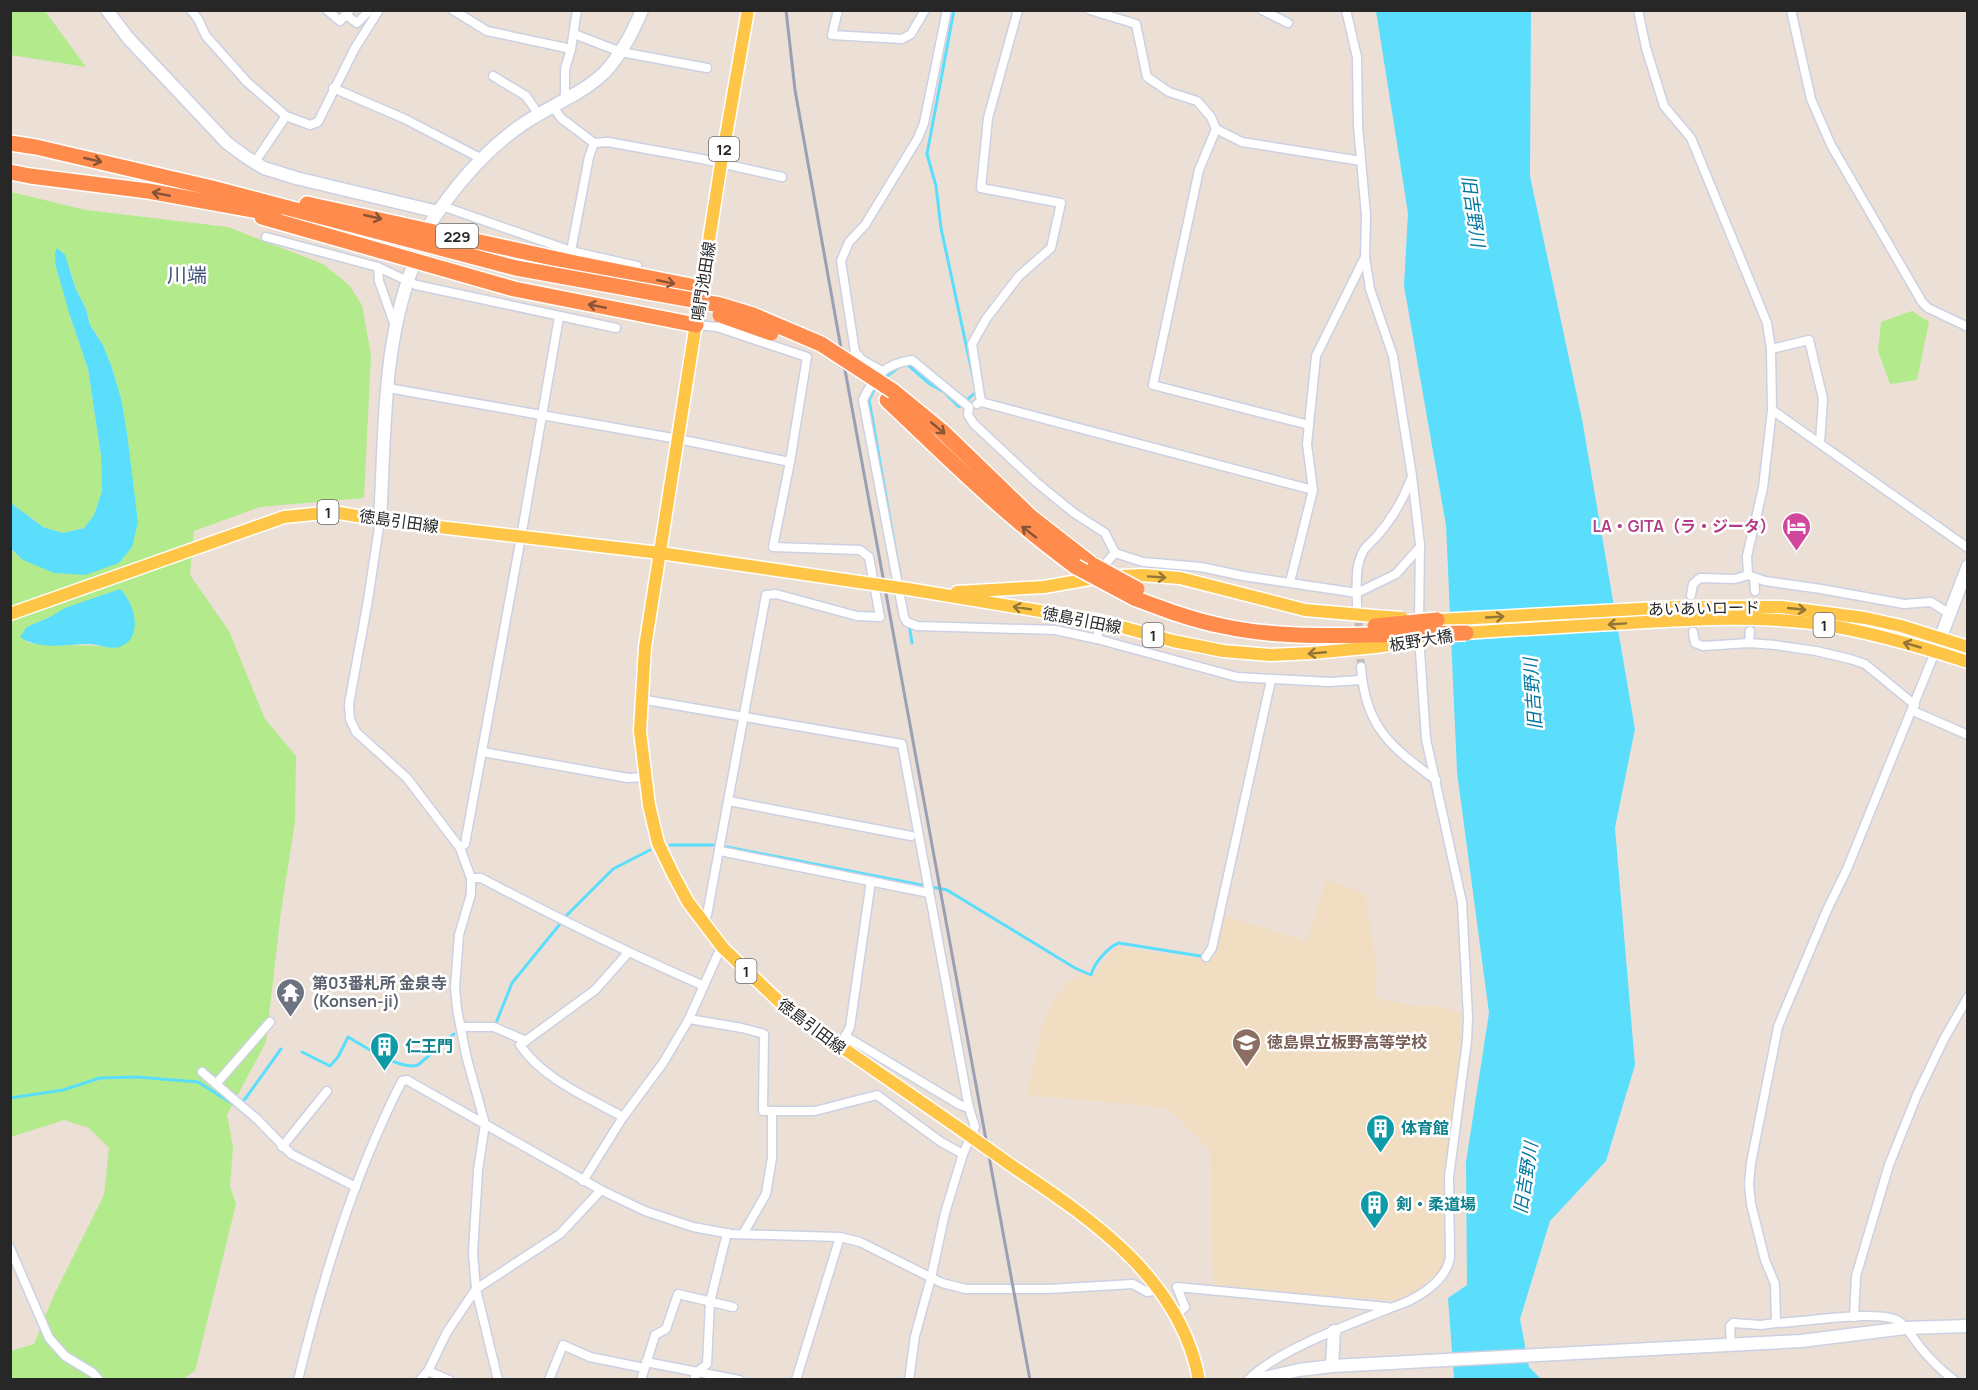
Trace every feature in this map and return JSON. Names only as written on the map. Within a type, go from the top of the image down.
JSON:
[{"type":"highway","points":[[10,143],[212,188],[515,272]]},
{"type":"highway","points":[[10,172],[148,191],[294,218],[515,272],[718,314],[818,353],[890,396],[942,431],[1083,565],[1181,615],[1223,626],[1299,635],[1375,631],[1466,633]]},
{"type":"highway","name":"229","points":[[212,188],[360,214],[575,263],[701,288]]},
{"type":"highway","name":"229","points":[[219,205],[514,289],[696,326]]},
{"type":"highway","points":[[1375,631],[1437,621]]},
{"type":"main road","name":"鳴門池田線","points":[[660,553],[721,164],[748,10]]},
{"type":"main road","name":"徳島引田線","points":[[10,614],[284,517],[333,512],[380,520],[660,553],[908,589],[1100,621],[1173,641],[1223,651],[1270,655],[1314,653],[1375,631]]},
{"type":"main road","name":"徳島引田線","points":[[660,553],[645,647],[640,699],[640,731],[645,777],[658,843],[688,902],[723,948],[788,1010],[842,1041],[1105,1232],[1133,1259],[1169,1303],[1185,1335],[1199,1380]]},
{"type":"main road","name":"徳島引田線","points":[[932,593],[1044,587],[1101,577],[1142,575],[1180,578],[1305,610],[1375,631]]},
{"type":"main road","name":"あいあいロード","points":[[1466,633],[1781,607],[1865,618],[1968,646]]},
{"type":"main road","name":"あいあいロード","points":[[1437,621],[1676,614],[1825,625],[1863,632],[1968,662]]},
{"type":"street","points":[[107,10],[128,38],[219,134],[236,150],[264,168],[296,178],[440,209],[571,251],[637,266]]},
{"type":"street","points":[[191,10],[206,36],[247,82],[286,116],[310,125],[318,122],[333,88],[379,10]]},
{"type":"street","points":[[327,10],[340,21],[348,13],[357,23],[370,10]]},
{"type":"street","points":[[453,10],[487,31],[571,49]]},
{"type":"street","points":[[564,99],[565,69],[571,49],[577,10]]},
{"type":"street","points":[[430,224],[482,159],[514,131],[591,83],[604,72],[621,52],[642,10]]},
{"type":"street","points":[[838,10],[832,35],[902,39],[912,34],[925,10]]},
{"type":"street","points":[[882,371],[862,360],[855,352],[841,268],[842,261],[849,242],[865,225],[918,138],[924,123],[947,10]]},
{"type":"street","points":[[981,402],[972,344],[986,319],[1019,276],[1051,248],[1061,203],[981,188],[988,118],[1018,10]]},
{"type":"street","points":[[1090,10],[1136,24],[1147,76],[1169,92],[1197,100],[1211,117],[1216,129],[1242,142],[1361,161]]},
{"type":"street","points":[[1263,10],[1288,23]]},
{"type":"street","points":[[1248,1380],[1260,1368],[1334,1331],[1403,1304],[1432,1286],[1446,1272],[1450,1257],[1449,1177],[1467,1041],[1468,1017],[1462,902],[1426,739],[1419,653],[1420,547],[1412,476],[1393,356],[1370,289],[1365,256],[1366,215],[1358,126],[1357,57],[1346,10]]},
{"type":"street","points":[[1638,10],[1661,99],[1664,106],[1691,138],[1767,323],[1771,349],[1772,410],[1763,488],[1747,555],[1755,591]]},
{"type":"street","points":[[1791,10],[1811,99],[1831,145],[1922,302],[1929,308],[1968,327]]},
{"type":"street","points":[[574,34],[621,52],[707,68]]},
{"type":"street","points":[[493,76],[526,96],[539,116]]},
{"type":"street","points":[[333,88],[405,119],[482,159]]},
{"type":"street","points":[[553,106],[561,118],[594,143],[608,142],[782,177]]},
{"type":"street","points":[[255,162],[286,116]]},
{"type":"street","points":[[1216,129],[1199,170],[1153,385],[1309,425]]},
{"type":"street","points":[[571,251],[589,157],[594,143]]},
{"type":"street","points":[[266,237],[378,267],[408,282],[616,328]]},
{"type":"street","points":[[1290,582],[1313,490],[1307,444],[1316,356],[1365,256]]},
{"type":"street","points":[[378,267],[380,282],[396,329]]},
{"type":"street","points":[[412,269],[396,329],[388,388],[380,520],[349,704],[350,719],[356,732],[407,778],[460,848],[471,878],[471,894],[459,935],[456,966],[457,1009],[485,1124],[478,1170],[473,1253],[476,1289],[498,1380]]},
{"type":"street","points":[[460,848],[465,844],[483,752],[559,317]]},
{"type":"street","points":[[696,326],[717,327],[807,357],[774,547],[860,550],[869,557],[880,617],[857,616],[776,594],[766,595],[720,851],[707,915],[703,922]]},
{"type":"street","points":[[1771,349],[1809,340],[1823,399],[1820,443]]},
{"type":"street","points":[[969,407],[912,360],[897,362],[882,371],[870,386],[863,400],[895,573],[907,622],[917,626],[1055,630],[1097,639],[1225,674],[1271,680],[1329,682],[1362,680]]},
{"type":"street","points":[[388,388],[678,439],[790,462]]},
{"type":"street","points":[[969,407],[981,402],[1313,490]]},
{"type":"street","points":[[969,407],[968,415],[974,424],[1044,489],[1074,513],[1106,533],[1115,553],[1143,562],[1201,567],[1244,576],[1357,593],[1396,574],[1420,547]]},
{"type":"street","points":[[1772,410],[1968,548]]},
{"type":"street","points":[[1357,606],[1356,578],[1363,550],[1378,536],[1394,513],[1412,476]]},
{"type":"street","points":[[1101,577],[1106,563],[1115,553]]},
{"type":"street","points":[[1776,1323],[1775,1284],[1765,1260],[1751,1204],[1749,1184],[1751,1163],[1778,1028],[1914,708],[1968,567]]},
{"type":"street","points":[[1692,595],[1693,584],[1700,578],[1751,577],[1904,604],[1931,602],[1950,614]]},
{"type":"street","points":[[1097,639],[1100,621]]},
{"type":"street","points":[[1693,632],[1695,643],[1702,646],[1749,643],[1816,651],[1865,664],[1914,708],[1968,735]]},
{"type":"street","points":[[1749,643],[1750,632]]},
{"type":"street","points":[[1361,667],[1370,714],[1378,727],[1403,756],[1436,780]]},
{"type":"street","points":[[1206,957],[1212,948],[1271,680]]},
{"type":"street","points":[[640,699],[902,744],[969,1108],[975,1127],[963,1154],[945,1213],[931,1278],[915,1336],[909,1380]]},
{"type":"street","points":[[483,752],[628,778],[645,777]]},
{"type":"street","points":[[729,801],[911,836]]},
{"type":"street","points":[[720,851],[871,881],[929,889]]},
{"type":"street","points":[[471,878],[481,878],[628,953],[704,986]]},
{"type":"street","points":[[871,881],[850,1027],[842,1041],[969,1108]]},
{"type":"street","points":[[584,1181],[622,1117],[663,1064],[689,1019],[718,954],[723,948]]},
{"type":"street","points":[[622,1117],[562,1084],[527,1056],[520,1045],[595,990],[628,953]]},
{"type":"street","points":[[1854,1317],[1856,1276],[1889,1165],[1917,1095],[1944,1039],[1967,999]]},
{"type":"street","points":[[689,1019],[764,1034],[763,1111],[815,1111],[877,1095],[941,1142],[963,1154]]},
{"type":"street","points":[[216,1084],[270,1023]]},
{"type":"street","points":[[461,1027],[494,1027],[526,1041]]},
{"type":"street","points":[[202,1072],[239,1103],[291,1154],[356,1187]]},
{"type":"street","points":[[298,1380],[312,1323],[370,1148],[402,1081],[407,1080],[601,1190],[645,1211],[693,1227],[727,1233],[840,1237],[860,1242],[942,1283],[966,1289],[1048,1289],[1133,1284],[1147,1292],[1159,1290]]},
{"type":"street","points":[[282,1147],[327,1091]]},
{"type":"street","points":[[743,1234],[766,1194],[772,1158],[772,1111]]},
{"type":"street","points":[[420,1380],[428,1371],[447,1332],[476,1289],[560,1234],[601,1190]]},
{"type":"street","points":[[695,1376],[707,1364],[710,1302],[727,1233]]},
{"type":"street","points":[[796,1380],[840,1237]]},
{"type":"street","points":[[10,1248],[49,1338],[65,1356],[93,1373],[99,1380]]},
{"type":"street","points":[[1175,1316],[1185,1307],[1177,1287],[1390,1308]]},
{"type":"street","points":[[641,1380],[654,1335],[666,1329],[678,1294],[733,1307]]},
{"type":"street","points":[[1726,1345],[1730,1326],[1734,1323],[1761,1325],[1854,1317],[1886,1317],[1898,1320],[1922,1349],[1954,1380]]},
{"type":"street","points":[[1255,1380],[1299,1370],[1332,1366],[1801,1341],[1905,1328],[1968,1326]]},
{"type":"street","points":[[1332,1366],[1334,1331]]},
{"type":"street","points":[[549,1380],[563,1345],[590,1357],[645,1365],[695,1376],[740,1380]]},
{"type":"street","points":[[428,1371],[449,1380]]},
{"type":"shaded area","name":"徳島県立板野高等学校","points":[[1326,880],[1365,893],[1377,968],[1375,997],[1417,1006],[1440,1006],[1461,1013],[1465,1019],[1447,1257],[1442,1269],[1413,1293],[1398,1301],[1213,1287],[1210,1151],[1169,1109],[1026,1095],[1045,1015],[1066,983],[1083,973],[1092,977],[1115,947],[1210,960],[1215,953],[1225,916],[1307,941]]},
{"type":"green space","points":[[10,11],[45,11],[86,67],[11,55]]},
{"type":"green space","points":[[11,192],[86,210],[228,227],[323,264],[349,285],[362,305],[371,355],[364,498],[260,507],[194,531],[190,575],[229,631],[265,719],[296,756],[295,822],[281,911],[266,1042],[227,1115],[233,1147],[230,1186],[236,1204],[195,1371],[183,1379],[11,1379],[11,1351],[34,1344],[53,1297],[104,1195],[109,1148],[89,1128],[64,1120],[11,1137],[10,549],[23,560],[138,522],[121,398],[111,365],[103,345],[90,325],[69,266],[70,316],[88,369],[101,456],[102,491],[94,515],[84,528],[63,533],[43,527],[11,503]],"holes":[[[52,616],[115,648],[28,643],[27,627]]]},
{"type":"green space","points":[[1912,311],[1929,322],[1917,380],[1890,384],[1878,351],[1881,322]]},
{"type":"water","name":"旧吉野川","points":[[1376,11],[1531,11],[1530,176],[1582,419],[1635,729],[1615,828],[1635,1065],[1606,1161],[1550,1221],[1520,1319],[1529,1367],[1541,1379],[1454,1379],[1448,1298],[1467,1285],[1466,1162],[1489,1013],[1457,772],[1446,525],[1404,286],[1408,213]]},
{"type":"water","points":[[57,248],[65,255],[90,325],[103,345],[111,365],[121,398],[138,522],[132,547],[119,563],[85,575],[54,573],[23,560],[11,549],[11,503],[43,527],[63,533],[84,528],[94,515],[102,491],[101,456],[88,369],[56,267]]},
{"type":"water","points":[[120,589],[133,610],[135,627],[129,641],[122,646],[114,648],[89,644],[45,645],[20,637],[27,627],[65,608]]},
{"type":"waterway","points":[[954,10],[927,154],[936,186],[941,228],[973,377]]},
{"type":"waterway","points":[[908,365],[930,384],[944,392],[959,407],[976,390]]},
{"type":"waterway","points":[[883,379],[899,367]]},
{"type":"waterway","points":[[876,386],[869,400],[900,576]]},
{"type":"waterway","points":[[909,624],[912,643]]},
{"type":"waterway","points":[[670,845],[716,845]]},
{"type":"waterway","points":[[727,847],[947,890],[1075,968],[1091,975],[1102,956],[1119,943],[1200,956]]},
{"type":"waterway","points":[[566,916],[613,869],[650,850]]},
{"type":"waterway","points":[[496,1023],[512,983],[560,924]]},
{"type":"waterway","points":[[302,1052],[330,1066],[338,1057],[348,1037],[392,1061],[410,1066],[418,1065],[454,1034]]},
{"type":"waterway","points":[[10,1098],[63,1090],[100,1078],[137,1077],[198,1082],[236,1106],[245,1099],[281,1049]]},
{"type":"tunnel","points":[[1750,631],[1755,591]]},
{"type":"tunnel","points":[[1358,611],[1361,667]]},
{"type":"railway","points":[[786,10],[795,90],[1030,1380]]},
{"type":"place","name":"LA・GITA（ラ・ジータ）","points":[[1797,552]]},
{"type":"place","name":"第03番札所 金泉寺 (Konsen-ji)","points":[[291,1018]]},
{"type":"place","name":"徳島県立板野高等学校","points":[[1246,1068]]},
{"type":"place","name":"仁王門","points":[[384,1072]]},
{"type":"place","name":"体育館","points":[[1380,1154]]},
{"type":"place","name":"剣・柔道場","points":[[1375,1230]]},
{"type":"district","name":"川端","points":[[187,274]]}]
